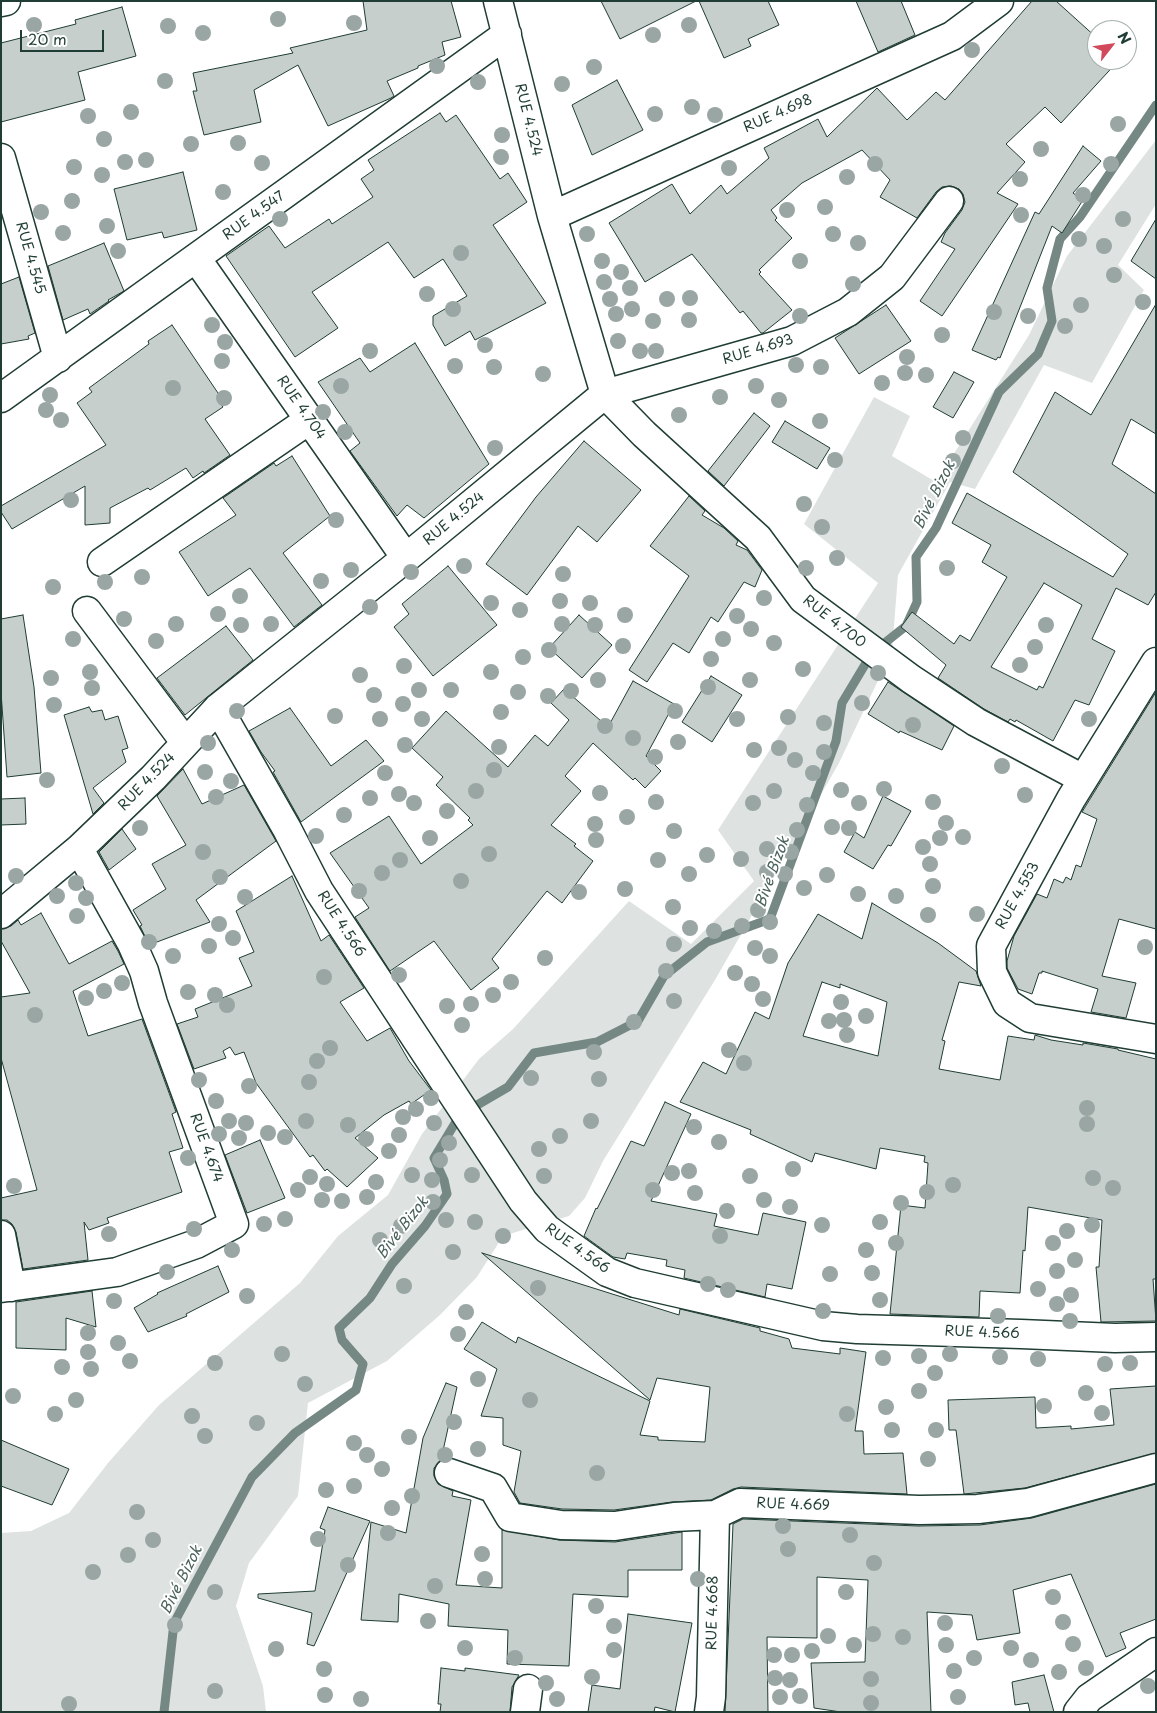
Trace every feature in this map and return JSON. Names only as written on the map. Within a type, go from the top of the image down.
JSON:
[{"type":"street","points":[[1,2],[6,1]]},
{"type":"street","name":"RUE 4.524","points":[[1,914],[79,850],[153,778],[218,708],[406,558],[605,394],[552,216],[498,1]]},
{"type":"street","name":"RUE 4.698","points":[[552,216],[952,36],[998,1]]},
{"type":"street","name":"RUE 4.547","points":[[1,398],[507,34]]},
{"type":"street","name":"RUE 4.545","points":[[1,158],[58,358]]},
{"type":"street","name":"RUE 4.693","points":[[605,394],[792,341],[848,312],[892,277],[949,201]]},
{"type":"street","name":"RUE 4.704","points":[[196,258],[406,558]]},
{"type":"street","name":"RUE 4.700","points":[[605,394],[644,434],[758,538],[803,599],[911,679],[976,722],[1083,779]]},
{"type":"street","points":[[102,562],[309,420]]},
{"type":"street","points":[[87,611],[185,742]]},
{"type":"street","name":"RUE 4.553","points":[[1156,662],[1083,779],[991,946],[992,972],[1007,1003],[1030,1018],[1156,1039]]},
{"type":"street","name":"RUE 4.566","points":[[218,708],[287,829],[319,892],[523,1201],[547,1229],[607,1272],[635,1283],[823,1326],[857,1329],[1115,1338],[1156,1337]]},
{"type":"street","name":"RUE 4.674","points":[[6,1288],[117,1272],[196,1244],[234,1224],[153,1003],[144,971],[132,944],[79,850]]},
{"type":"street","points":[[1,1235],[6,1288]]},
{"type":"street","name":"RUE 4.669","points":[[449,1473],[493,1488],[510,1518],[561,1525],[615,1526],[674,1517],[715,1515],[740,1503],[919,1510],[978,1509],[1028,1503],[1156,1468]]},
{"type":"street","name":"RUE 4.668","points":[[709,1712],[711,1697],[715,1515]]},
{"type":"street","points":[[1078,1712],[1089,1698],[1156,1652]]},
{"type":"shaded area","points":[[1156,140],[1156,204],[1118,265],[1144,290],[1092,383],[1044,365],[975,489],[950,482],[898,575],[892,651],[839,763],[715,980],[603,1161],[585,1198],[569,1216],[503,1236],[477,1277],[440,1315],[387,1361],[308,1403],[298,1496],[249,1563],[236,1606],[263,1686],[266,1712],[1,1712],[1,1533],[31,1531],[69,1513],[108,1463],[159,1405],[300,1283],[338,1236],[388,1195],[422,1134],[479,1059],[513,1029],[629,901],[691,944],[754,881],[718,830],[878,583],[804,524],[874,397],[910,416],[892,456],[936,482],[1029,335],[1067,256]]},
{"type":"building","points":[[363,1],[451,1],[461,37],[442,42],[445,55],[387,81],[394,96],[328,126],[298,65],[254,90],[261,122],[204,135],[193,91],[197,91],[193,73],[293,53],[290,48],[367,30]]},
{"type":"building","points":[[601,1],[696,1],[620,39]]},
{"type":"building","points":[[699,1],[768,1],[779,25],[748,39],[751,46],[724,58]]},
{"type":"building","points":[[856,1],[901,1],[915,35],[878,52]]},
{"type":"building","points":[[1032,1],[1056,1],[1087,29],[1087,70],[1110,70],[1061,123],[1045,107],[1006,144],[1025,162],[997,193],[1018,204],[942,316],[920,301],[955,249],[941,242],[945,233],[962,210],[965,202],[963,194],[959,189],[951,186],[942,187],[936,192],[917,218],[880,197],[890,180],[862,150],[802,183],[771,210],[777,218],[775,220],[792,238],[759,270],[761,272],[759,274],[792,310],[763,333],[743,311],[740,313],[692,254],[645,282],[609,223],[672,184],[690,214],[721,185],[727,194],[769,158],[764,148],[818,119],[827,137],[877,88],[907,120],[936,92],[945,100]]},
{"type":"building","points":[[122,7],[136,56],[78,72],[85,100],[1,122],[1,43],[76,24],[75,20]]},
{"type":"building","points":[[617,80],[643,130],[592,155],[572,105]]},
{"type":"building","points":[[440,113],[446,122],[456,115],[500,179],[508,173],[527,202],[493,225],[546,303],[475,340],[470,331],[445,346],[433,325],[433,316],[467,296],[443,259],[414,278],[388,242],[312,292],[338,328],[295,357],[226,256],[269,226],[285,248],[329,219],[332,224],[373,197],[361,179],[374,170],[368,160]]},
{"type":"building","points":[[1083,146],[1101,161],[1073,193],[1083,200],[1062,233],[1052,226],[1000,358],[998,357],[996,360],[972,350],[1035,212],[1039,214]]},
{"type":"building","points":[[183,172],[197,230],[164,238],[162,232],[127,240],[114,189]]},
{"type":"building","points":[[1156,219],[1156,279],[1131,261]]},
{"type":"building","points":[[104,243],[124,291],[108,300],[90,314],[88,309],[63,320],[48,266]]},
{"type":"building","points":[[19,277],[35,333],[28,336],[29,339],[1,344],[1,284]]},
{"type":"building","points":[[1156,304],[1156,434],[1131,419],[1112,464],[1156,494],[1156,592],[1148,605],[1116,588],[1092,639],[1115,651],[1089,705],[1075,700],[1053,741],[1016,720],[1015,722],[1010,719],[1008,722],[984,709],[938,678],[946,665],[901,627],[912,612],[954,644],[960,635],[970,641],[1007,577],[982,562],[991,545],[952,523],[967,493],[1113,577],[1128,554],[1013,472],[1055,392],[1091,415]],"holes":[[[1044,583],[1082,605],[1043,688],[1039,686],[1037,690],[991,667]]]},
{"type":"building","points":[[886,305],[911,341],[859,374],[835,338]]},
{"type":"building","points":[[172,325],[220,396],[217,398],[223,407],[205,419],[230,455],[204,473],[203,471],[193,478],[186,468],[150,490],[148,488],[110,508],[110,523],[85,525],[85,486],[12,529],[1,512],[1,506],[106,445],[77,403],[92,392],[89,388],[149,344],[148,341]]},
{"type":"building","points":[[415,343],[489,464],[424,518],[407,505],[397,516],[350,451],[360,443],[318,382],[360,358],[370,372]]},
{"type":"building","points":[[954,372],[974,382],[953,418],[933,407]]},
{"type":"building","points":[[754,413],[770,426],[724,486],[708,471]]},
{"type":"building","points":[[785,421],[830,448],[817,469],[772,442]]},
{"type":"building","points":[[584,441],[641,490],[597,542],[578,526],[527,595],[486,564],[536,497]]},
{"type":"building","points":[[292,456],[330,516],[283,553],[322,605],[294,627],[250,568],[208,596],[179,552],[236,515],[223,498],[274,463],[276,466]]},
{"type":"building","points":[[689,496],[705,511],[702,515],[724,528],[738,541],[736,545],[747,550],[762,570],[755,587],[744,582],[718,622],[711,617],[689,653],[673,643],[647,682],[629,670],[689,576],[650,546]]},
{"type":"building","points":[[448,566],[497,625],[433,676],[394,627],[409,614],[402,604]]},
{"type":"building","points":[[23,615],[34,687],[41,773],[7,777],[1,692],[1,619]]},
{"type":"building","points":[[579,615],[612,645],[582,678],[549,648]]},
{"type":"building","points":[[226,626],[253,660],[185,715],[157,678]]},
{"type":"building","points":[[711,676],[742,695],[712,742],[682,722]]},
{"type":"building","points":[[633,681],[674,704],[646,756],[661,771],[645,788],[635,778],[633,780],[593,743],[565,776],[581,791],[551,825],[576,844],[574,846],[593,861],[562,903],[547,891],[492,959],[499,968],[471,990],[434,941],[390,971],[355,917],[369,908],[330,853],[389,816],[421,864],[473,825],[468,820],[470,818],[436,785],[443,777],[412,748],[446,711],[508,767],[535,735],[548,746],[569,720],[551,703],[564,689],[608,727]]},
{"type":"building","points":[[888,682],[954,726],[942,750],[900,731],[899,733],[868,714]]},
{"type":"building","points":[[1156,692],[1156,929],[1119,919],[1102,976],[1136,983],[1126,1018],[1091,1012],[1098,989],[1042,971],[1042,973],[1039,973],[1032,994],[1018,989],[1007,968],[1014,936],[1037,894],[1047,898],[1054,879],[1063,883],[1066,877],[1071,880],[1076,865],[1081,867],[1097,819],[1082,812]]},
{"type":"building","points":[[89,707],[92,712],[102,710],[105,720],[118,716],[128,748],[122,750],[126,762],[93,788],[104,803],[93,814],[64,715]]},
{"type":"building","points":[[290,708],[331,766],[366,740],[384,761],[301,822],[273,772],[275,771],[249,731]]},
{"type":"building","points":[[183,769],[202,804],[244,785],[276,841],[196,900],[210,922],[149,945],[140,926],[142,925],[133,910],[166,889],[152,864],[186,845],[157,796]]},
{"type":"building","points":[[883,796],[911,811],[891,846],[888,845],[873,869],[844,852],[855,832],[864,838]]},
{"type":"building","points":[[25,798],[26,824],[1,825],[1,799]]},
{"type":"building","points":[[122,829],[136,849],[109,870],[99,852]]},
{"type":"building","points":[[292,876],[321,941],[329,935],[364,988],[340,1002],[367,1041],[390,1028],[409,1061],[431,1090],[411,1104],[409,1101],[384,1115],[355,1138],[378,1158],[347,1187],[327,1169],[325,1171],[313,1155],[310,1157],[256,1083],[244,1052],[235,1055],[230,1047],[223,1051],[226,1058],[194,1069],[177,1024],[198,1017],[195,1009],[252,986],[239,958],[254,952],[236,911]]},
{"type":"building","points":[[872,903],[938,943],[976,971],[981,986],[959,982],[942,1040],[945,1041],[939,1069],[1000,1080],[1008,1036],[1034,1040],[1035,1035],[1051,1040],[1118,1049],[1156,1059],[1156,1279],[1153,1279],[1156,1321],[1101,1322],[1096,1267],[1099,1267],[1102,1220],[1028,1207],[1020,1293],[980,1291],[979,1317],[890,1314],[901,1205],[925,1208],[928,1163],[924,1162],[925,1156],[880,1148],[876,1169],[815,1153],[812,1162],[750,1134],[751,1130],[680,1102],[703,1062],[726,1074],[755,1012],[769,1019],[788,963],[818,914],[862,939]],"holes":[[[822,982],[840,988],[840,984],[887,1002],[878,1056],[803,1036]]]},
{"type":"building","points":[[41,913],[69,964],[112,941],[118,951],[124,964],[73,991],[88,1036],[142,1019],[176,1112],[172,1114],[183,1148],[169,1152],[182,1192],[107,1218],[109,1223],[89,1230],[84,1222],[88,1260],[23,1269],[16,1232],[12,1224],[7,1220],[1,1220],[1,1198],[37,1190],[1,1058],[1,997],[30,993],[1,941],[1,929],[11,926],[18,920],[21,925]]},
{"type":"building","points":[[665,1102],[691,1114],[651,1201],[717,1214],[714,1226],[758,1235],[763,1213],[806,1222],[792,1289],[767,1284],[765,1297],[684,1278],[685,1270],[666,1266],[667,1260],[627,1253],[625,1259],[613,1257],[584,1236],[596,1208],[631,1141],[644,1146]]},
{"type":"building","points":[[260,1140],[285,1198],[247,1213],[225,1155]]},
{"type":"building","points":[[482,1253],[679,1315],[680,1309],[760,1328],[760,1331],[789,1339],[792,1348],[840,1354],[840,1348],[866,1352],[855,1431],[863,1431],[864,1454],[903,1453],[907,1494],[741,1487],[711,1500],[672,1502],[614,1510],[562,1509],[520,1503],[514,1492],[521,1451],[503,1445],[503,1418],[481,1416],[497,1369],[464,1349],[482,1322],[516,1343],[518,1337],[650,1401],[640,1435],[658,1437],[658,1440],[705,1442],[710,1387],[657,1378],[650,1400]]},
{"type":"building","points":[[218,1266],[229,1292],[186,1314],[187,1316],[148,1332],[134,1308],[157,1293]]},
{"type":"building","points":[[92,1291],[96,1327],[66,1318],[66,1350],[16,1348],[16,1302]]},
{"type":"building","points":[[446,1383],[457,1387],[441,1460],[434,1468],[434,1476],[438,1484],[453,1491],[452,1496],[471,1500],[456,1585],[502,1588],[502,1530],[559,1540],[615,1542],[682,1532],[682,1570],[628,1570],[628,1597],[573,1594],[569,1666],[507,1664],[508,1630],[448,1626],[449,1604],[399,1594],[398,1622],[361,1620],[371,1522],[406,1533],[423,1438]]},
{"type":"building","points":[[1156,1386],[1156,1453],[1025,1488],[964,1494],[956,1430],[949,1430],[948,1400],[1035,1397],[1036,1428],[1071,1426],[1071,1429],[1114,1425],[1110,1389]]},
{"type":"building","points":[[1,1440],[69,1469],[52,1505],[1,1486]]},
{"type":"building","points":[[1156,1484],[1156,1619],[1120,1633],[1126,1648],[1106,1657],[1071,1574],[1013,1590],[1020,1633],[977,1640],[972,1615],[927,1612],[931,1712],[841,1712],[814,1708],[811,1663],[865,1662],[868,1580],[817,1577],[817,1638],[767,1637],[768,1712],[725,1712],[733,1524],[743,1519],[918,1526],[980,1525],[1032,1518]]},
{"type":"building","points":[[328,1507],[370,1521],[314,1646],[307,1644],[312,1613],[258,1598],[258,1594],[315,1591],[325,1530],[320,1528]]},
{"type":"building","points":[[628,1614],[692,1623],[675,1712],[655,1707],[654,1712],[588,1712],[592,1685],[620,1689]]},
{"type":"building","points":[[441,1668],[465,1671],[465,1668],[519,1675],[512,1687],[510,1712],[440,1712],[441,1704],[438,1704]]},
{"type":"building","points":[[1044,1675],[1054,1712],[1030,1712],[1028,1703],[1015,1705],[1012,1682]]},
{"type":"waterway","name":"Bivé Bizok","points":[[164,1712],[174,1623],[252,1477],[295,1433],[356,1390],[363,1364],[342,1340],[339,1328],[370,1298],[392,1264],[425,1226],[447,1194],[444,1180],[434,1158],[460,1115],[508,1087],[534,1053],[597,1042],[638,1021],[664,976],[707,942],[770,919],[836,741],[842,703],[872,653],[906,626],[917,602],[916,557],[936,528],[999,392],[1038,354],[1052,321],[1047,288],[1060,239],[1080,217],[1156,105]]}]
